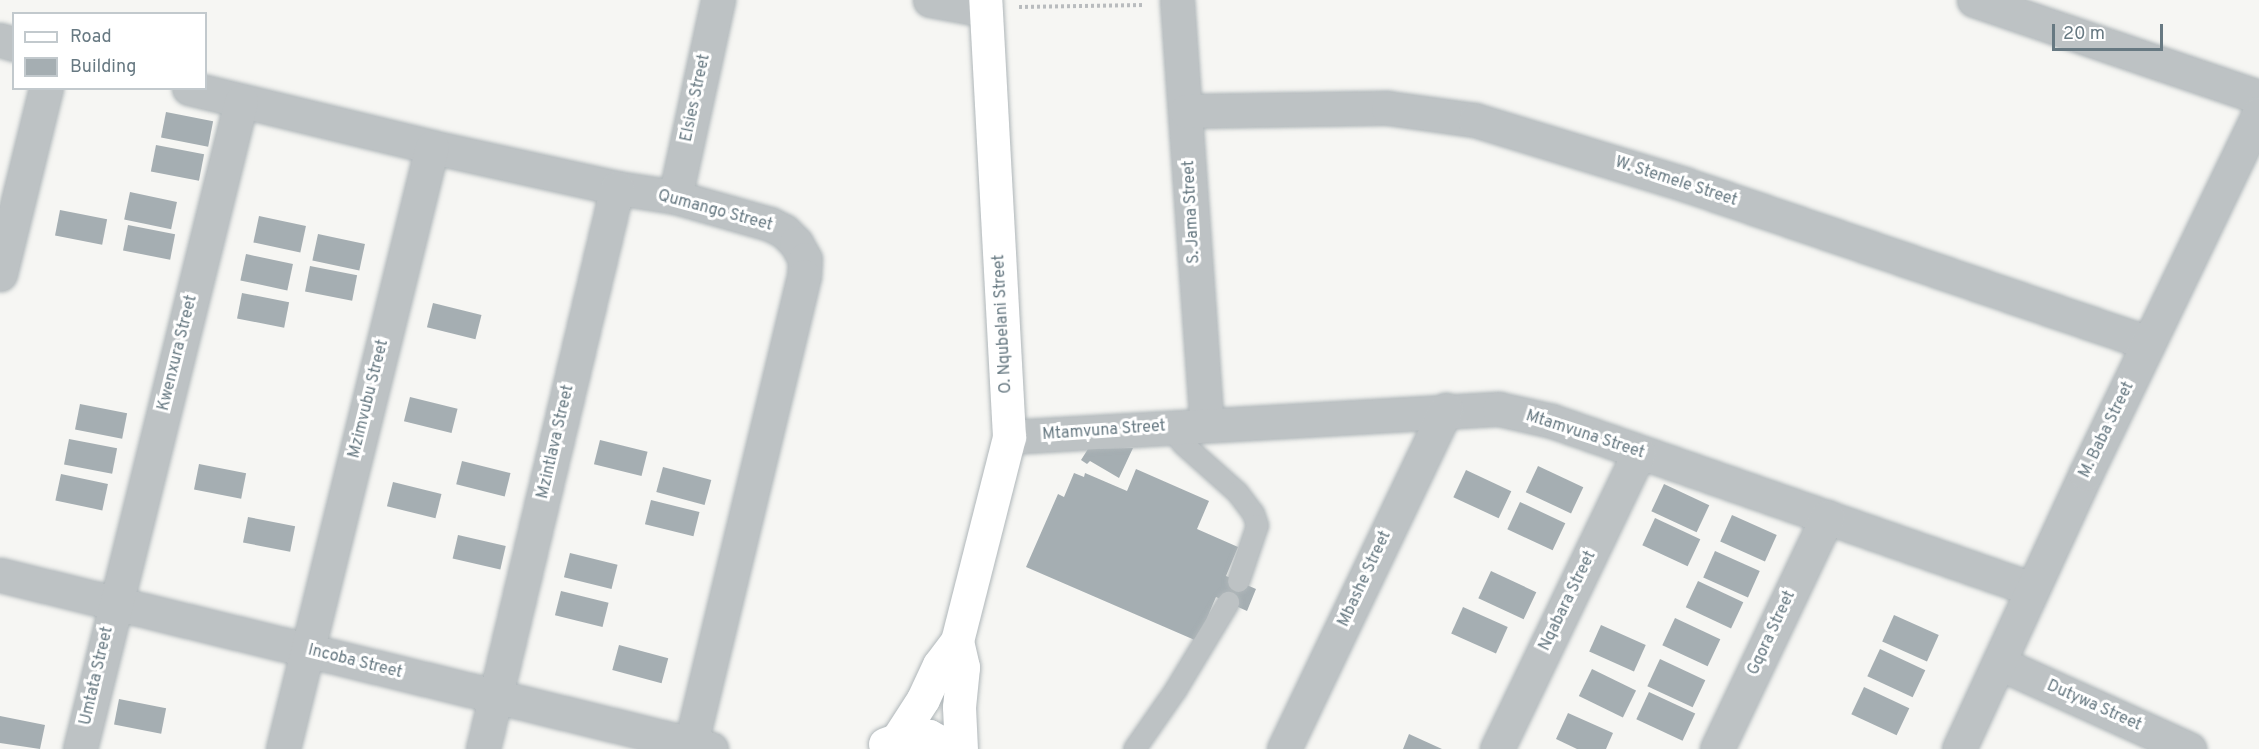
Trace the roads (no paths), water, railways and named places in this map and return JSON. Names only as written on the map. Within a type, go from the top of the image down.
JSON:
[{"type":"street","name":"Elsies Street","points":[[675,197],[718,0]]},
{"type":"street","points":[[930,0],[985,5]]},
{"type":"street","points":[[1974,0],[2259,97]]},
{"type":"street","name":"S. Jama Street","points":[[1177,1],[1207,424]]},
{"type":"street","name":"O. Nqubelani Street","points":[[888,744],[923,699],[939,665],[957,642],[1009,437],[985,5]]},
{"type":"street","points":[[0,274],[46,90]]},
{"type":"street","name":"Qumango Street","points":[[196,90],[432,147],[617,188],[675,197],[770,224],[790,237],[805,259],[801,287],[698,747]]},
{"type":"street","name":"Kwenxura Street","points":[[115,603],[241,102]]},
{"type":"street","name":"W. Stemele Street","points":[[1186,111],[1388,108],[1475,120],[1684,184],[2148,343]]},
{"type":"street","name":"M. Baba Street","points":[[1959,749],[2148,343],[2259,113]]},
{"type":"street","name":"Mzimvubu Street","points":[[283,749],[432,147]]},
{"type":"street","name":"Mzintlava Street","points":[[483,749],[617,188]]},
{"type":"street","name":"Mtamvuna Street","points":[[1009,437],[1446,410],[1499,409],[1552,421],[2032,589]]},
{"type":"street","name":"Mbashe Street","points":[[1284,749],[1446,410]]},
{"type":"street","name":"Nqabara Street","points":[[1497,749],[1639,453]]},
{"type":"street","name":"Gqora Street","points":[[1716,749],[1827,517]]},
{"type":"street","name":"Incoba Street","points":[[0,575],[698,747]]},
{"type":"street","name":"Umtata Street","points":[[80,749],[115,603]]},
{"type":"street","name":"O. Nqubelani Street","points":[[957,642],[963,667],[959,707],[962,749]]},
{"type":"street","name":"Dutywa Street","points":[[1999,663],[2189,749]]},
{"type":"street","points":[[888,744],[910,735],[929,736],[953,749]]},
{"type":"lane","points":[[1172,426],[1182,443],[1236,492],[1253,513],[1257,525],[1238,581]]},
{"type":"lane","points":[[1134,749],[1176,690],[1228,602]]}]
